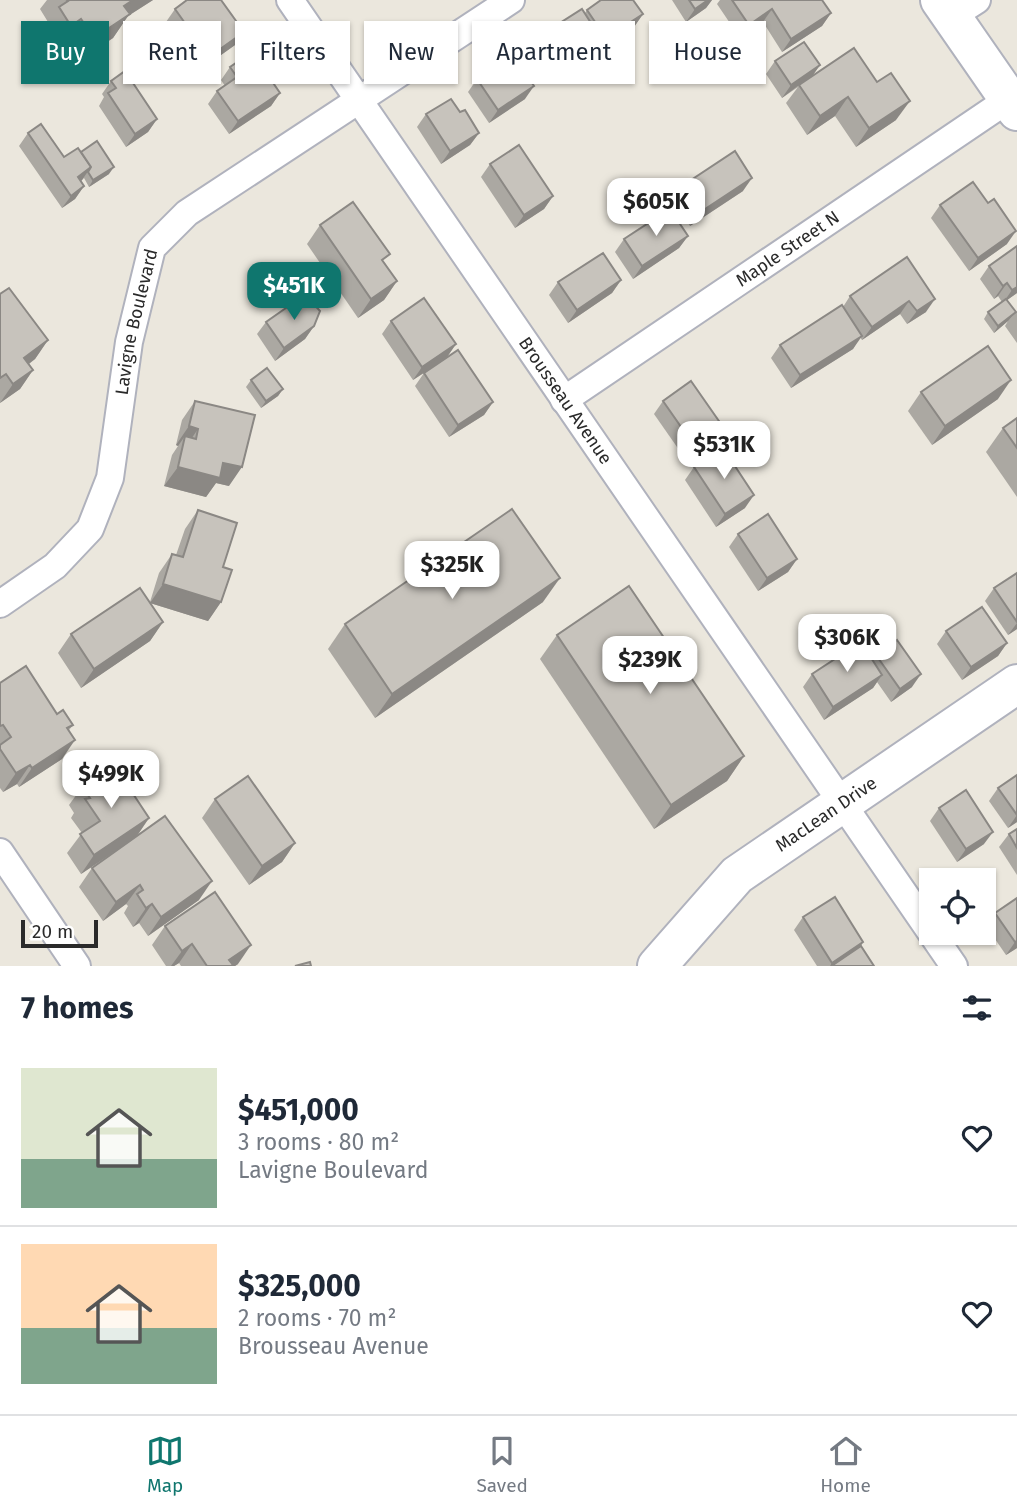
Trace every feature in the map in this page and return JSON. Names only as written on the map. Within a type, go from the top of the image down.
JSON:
[{"type":"street","name":"Brousseau Avenue","points":[[290,0],[954,966]]},
{"type":"street","name":"Lavigne Boulevard","points":[[0,604],[55,566],[90,529],[110,478],[129,342],[152,248],[187,213],[511,0]]},
{"type":"street","points":[[956,5],[1013,105]]},
{"type":"street","name":"Maple Street N","points":[[564,400],[1013,105]]},
{"type":"street","name":"MacLean Drive","points":[[657,966],[737,876],[1017,684]]},
{"type":"street","points":[[0,852],[77,966]]},
{"type":"building","points":[[133,0],[124,6],[130,14],[109,28],[109,21],[68,21],[59,7],[68,1]]},
{"type":"building","points":[[187,0],[221,0],[236,21],[235,38],[221,48],[221,21],[184,21],[175,9]]},
{"type":"building","points":[[601,0],[633,0],[643,14],[632,21],[594,21],[587,10]]},
{"type":"building","points":[[689,0],[708,0],[695,9]]},
{"type":"building","points":[[732,0],[822,0],[831,13],[791,39],[772,9],[755,21],[746,21]]},
{"type":"building","points":[[582,9],[590,21],[563,21]]},
{"type":"building","points":[[804,42],[820,65],[791,85],[775,61]]},
{"type":"building","points":[[854,48],[877,82],[891,73],[910,101],[869,128],[848,97],[820,116],[799,85]]},
{"type":"building","points":[[123,72],[123,84],[134,84],[157,119],[135,134],[108,93],[116,88],[111,81]]},
{"type":"building","points":[[235,78],[235,84],[274,84],[280,93],[238,121],[217,91]]},
{"type":"building","points":[[480,84],[533,84],[534,86],[498,110]]},
{"type":"building","points":[[451,99],[460,112],[465,110],[479,133],[450,151],[426,114]]},
{"type":"building","points":[[41,124],[64,157],[78,148],[91,167],[78,177],[84,186],[71,196],[28,133]]},
{"type":"building","points":[[97,141],[114,167],[93,180],[88,172],[91,167],[81,152]]},
{"type":"building","points":[[519,145],[553,196],[524,215],[490,164]]},
{"type":"building","points":[[735,151],[752,178],[699,213],[682,186]]},
{"type":"building","points":[[973,182],[988,203],[994,199],[1016,231],[978,258],[940,205]]},
{"type":"building","points":[[353,202],[390,254],[382,260],[397,281],[371,299],[320,225]]},
{"type":"building","points":[[670,209],[688,236],[642,266],[624,239]]},
{"type":"building","points":[[1017,246],[1017,287],[1012,290],[1007,283],[1003,286],[989,266]]},
{"type":"building","points":[[603,253],[621,280],[577,310],[558,282]]},
{"type":"building","points":[[907,257],[935,299],[917,311],[909,301],[872,327],[850,296]]},
{"type":"building","points":[[9,288],[48,340],[24,358],[33,370],[13,384],[6,374],[0,378],[0,294]]},
{"type":"building","points":[[424,298],[456,344],[422,367],[391,321]]},
{"type":"building","points":[[1006,299],[1016,312],[998,326],[988,312]]},
{"type":"building","points":[[296,301],[312,302],[320,311],[314,326],[284,348],[266,322]]},
{"type":"building","points":[[842,305],[862,336],[800,375],[780,345]]},
{"type":"building","points":[[988,346],[1011,380],[945,426],[921,392]]},
{"type":"building","points":[[458,350],[493,402],[458,425],[424,373]]},
{"type":"building","points":[[267,368],[283,389],[266,401],[251,380]]},
{"type":"building","points":[[691,381],[721,424],[693,444],[663,401]]},
{"type":"building","points":[[195,401],[255,415],[242,467],[223,463],[220,478],[178,467],[185,436],[196,439],[198,429],[189,426]]},
{"type":"building","points":[[1017,418],[1017,448],[1003,428]]},
{"type":"building","points":[[723,448],[754,495],[725,514],[694,467]]},
{"type":"building","points":[[512,509],[560,578],[392,694],[345,624]]},
{"type":"building","points":[[198,510],[237,523],[223,567],[232,570],[221,602],[163,584],[172,554],[183,557]]},
{"type":"building","points":[[768,514],[797,559],[767,578],[738,534]]},
{"type":"building","points":[[1017,573],[1017,622],[994,588]]},
{"type":"building","points":[[629,586],[744,756],[671,805],[557,635]]},
{"type":"building","points":[[140,588],[163,622],[94,669],[71,634]]},
{"type":"building","points":[[982,607],[1007,643],[971,667],[946,631]]},
{"type":"building","points":[[897,640],[921,674],[900,689],[876,655]]},
{"type":"building","points":[[861,642],[882,675],[833,707],[812,674]]},
{"type":"building","points":[[26,666],[57,714],[63,710],[73,725],[67,728],[75,740],[32,768],[30,765],[16,773],[0,749],[0,745],[11,737],[3,725],[0,726],[0,683]]},
{"type":"building","points":[[114,765],[149,818],[94,855],[80,834],[100,821],[85,799],[90,798],[82,787]]},
{"type":"building","points":[[1017,775],[1017,815],[998,788]]},
{"type":"building","points":[[248,776],[295,843],[262,866],[215,799]]},
{"type":"building","points":[[966,790],[993,832],[966,849],[939,808]]},
{"type":"building","points":[[165,816],[212,881],[161,917],[152,904],[146,908],[137,894],[143,890],[140,885],[116,902],[92,868]]},
{"type":"building","points":[[1017,829],[1017,848],[1009,834]]},
{"type":"building","points":[[215,892],[251,945],[229,960],[233,965],[231,966],[207,966],[192,944],[182,951],[165,926]]},
{"type":"building","points":[[835,897],[863,942],[832,963],[803,917]]},
{"type":"building","points":[[1017,898],[1017,941],[1015,942],[996,912]]},
{"type":"building","points":[[861,946],[874,966],[833,965]]},
{"type":"building","points":[[310,962],[311,966],[295,966]]}]
